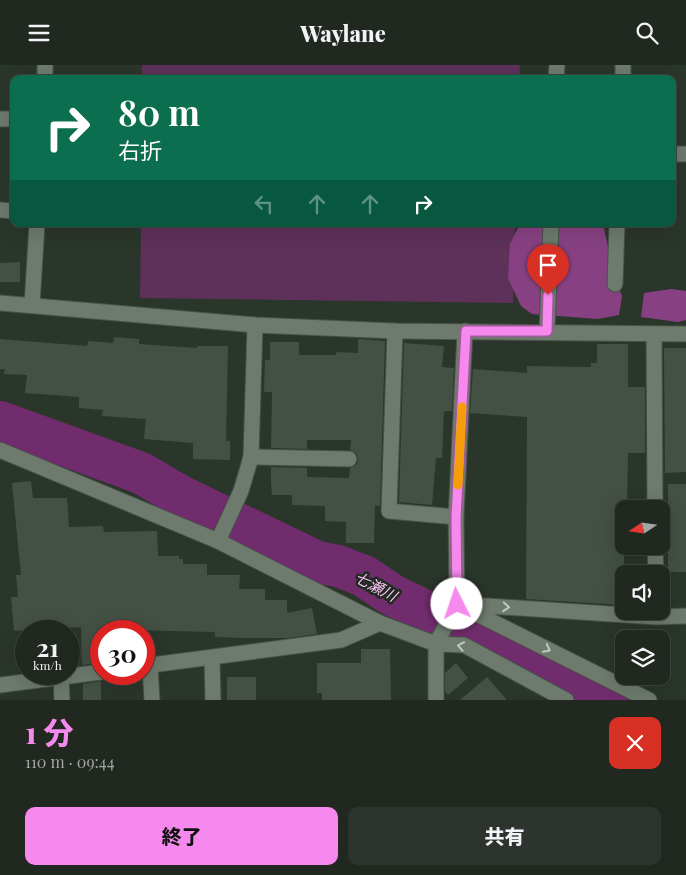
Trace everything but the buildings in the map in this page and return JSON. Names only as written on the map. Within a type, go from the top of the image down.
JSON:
[{"type":"street","points":[[32,305],[37,227]]},
{"type":"street","points":[[547,331],[551,227]]},
{"type":"street","points":[[615,284],[617,227]]},
{"type":"street","points":[[0,303],[255,325],[395,331],[547,331],[686,334]]},
{"type":"street","points":[[221,534],[241,491],[251,457],[255,325]]},
{"type":"street","points":[[395,331],[389,511],[456,517]]},
{"type":"street","points":[[436,700],[436,644],[455,607],[456,517],[466,331]]},
{"type":"street","points":[[654,334],[655,500]]},
{"type":"street","points":[[0,450],[221,534],[380,623],[436,644],[464,645],[566,700]]},
{"type":"street","points":[[251,457],[349,459]]},
{"type":"street","points":[[455,607],[615,613]]},
{"type":"street","points":[[455,607],[649,700]]},
{"type":"street","points":[[670,615],[686,616]]},
{"type":"street","points":[[155,665],[341,640],[380,623]]},
{"type":"street","points":[[212,658],[213,700]]},
{"type":"street","points":[[0,685],[15,683]]},
{"type":"street","points":[[61,685],[62,700]]},
{"type":"street","points":[[150,685],[152,700]]},
{"type":"shaded area","points":[[142,65],[520,65],[519,75],[142,75]]},
{"type":"shaded area","points":[[141,227],[515,227],[513,303],[140,298]]},
{"type":"shaded area","points":[[518,227],[604,227],[615,279],[622,296],[619,315],[598,319],[532,314],[521,306],[508,278],[510,244]]},
{"type":"shaded area","points":[[671,289],[686,291],[686,320],[678,322],[641,317],[644,293]]},
{"type":"waterway","name":"七瀬川","points":[[0,422],[141,473],[182,497],[317,562],[338,566],[364,576],[392,595],[611,700]]},
{"type":"slow traffic","points":[[458,485],[462,407]]},
{"type":"route","points":[[457,604],[455,573],[456,517],[466,331],[547,331],[548,295]]}]
